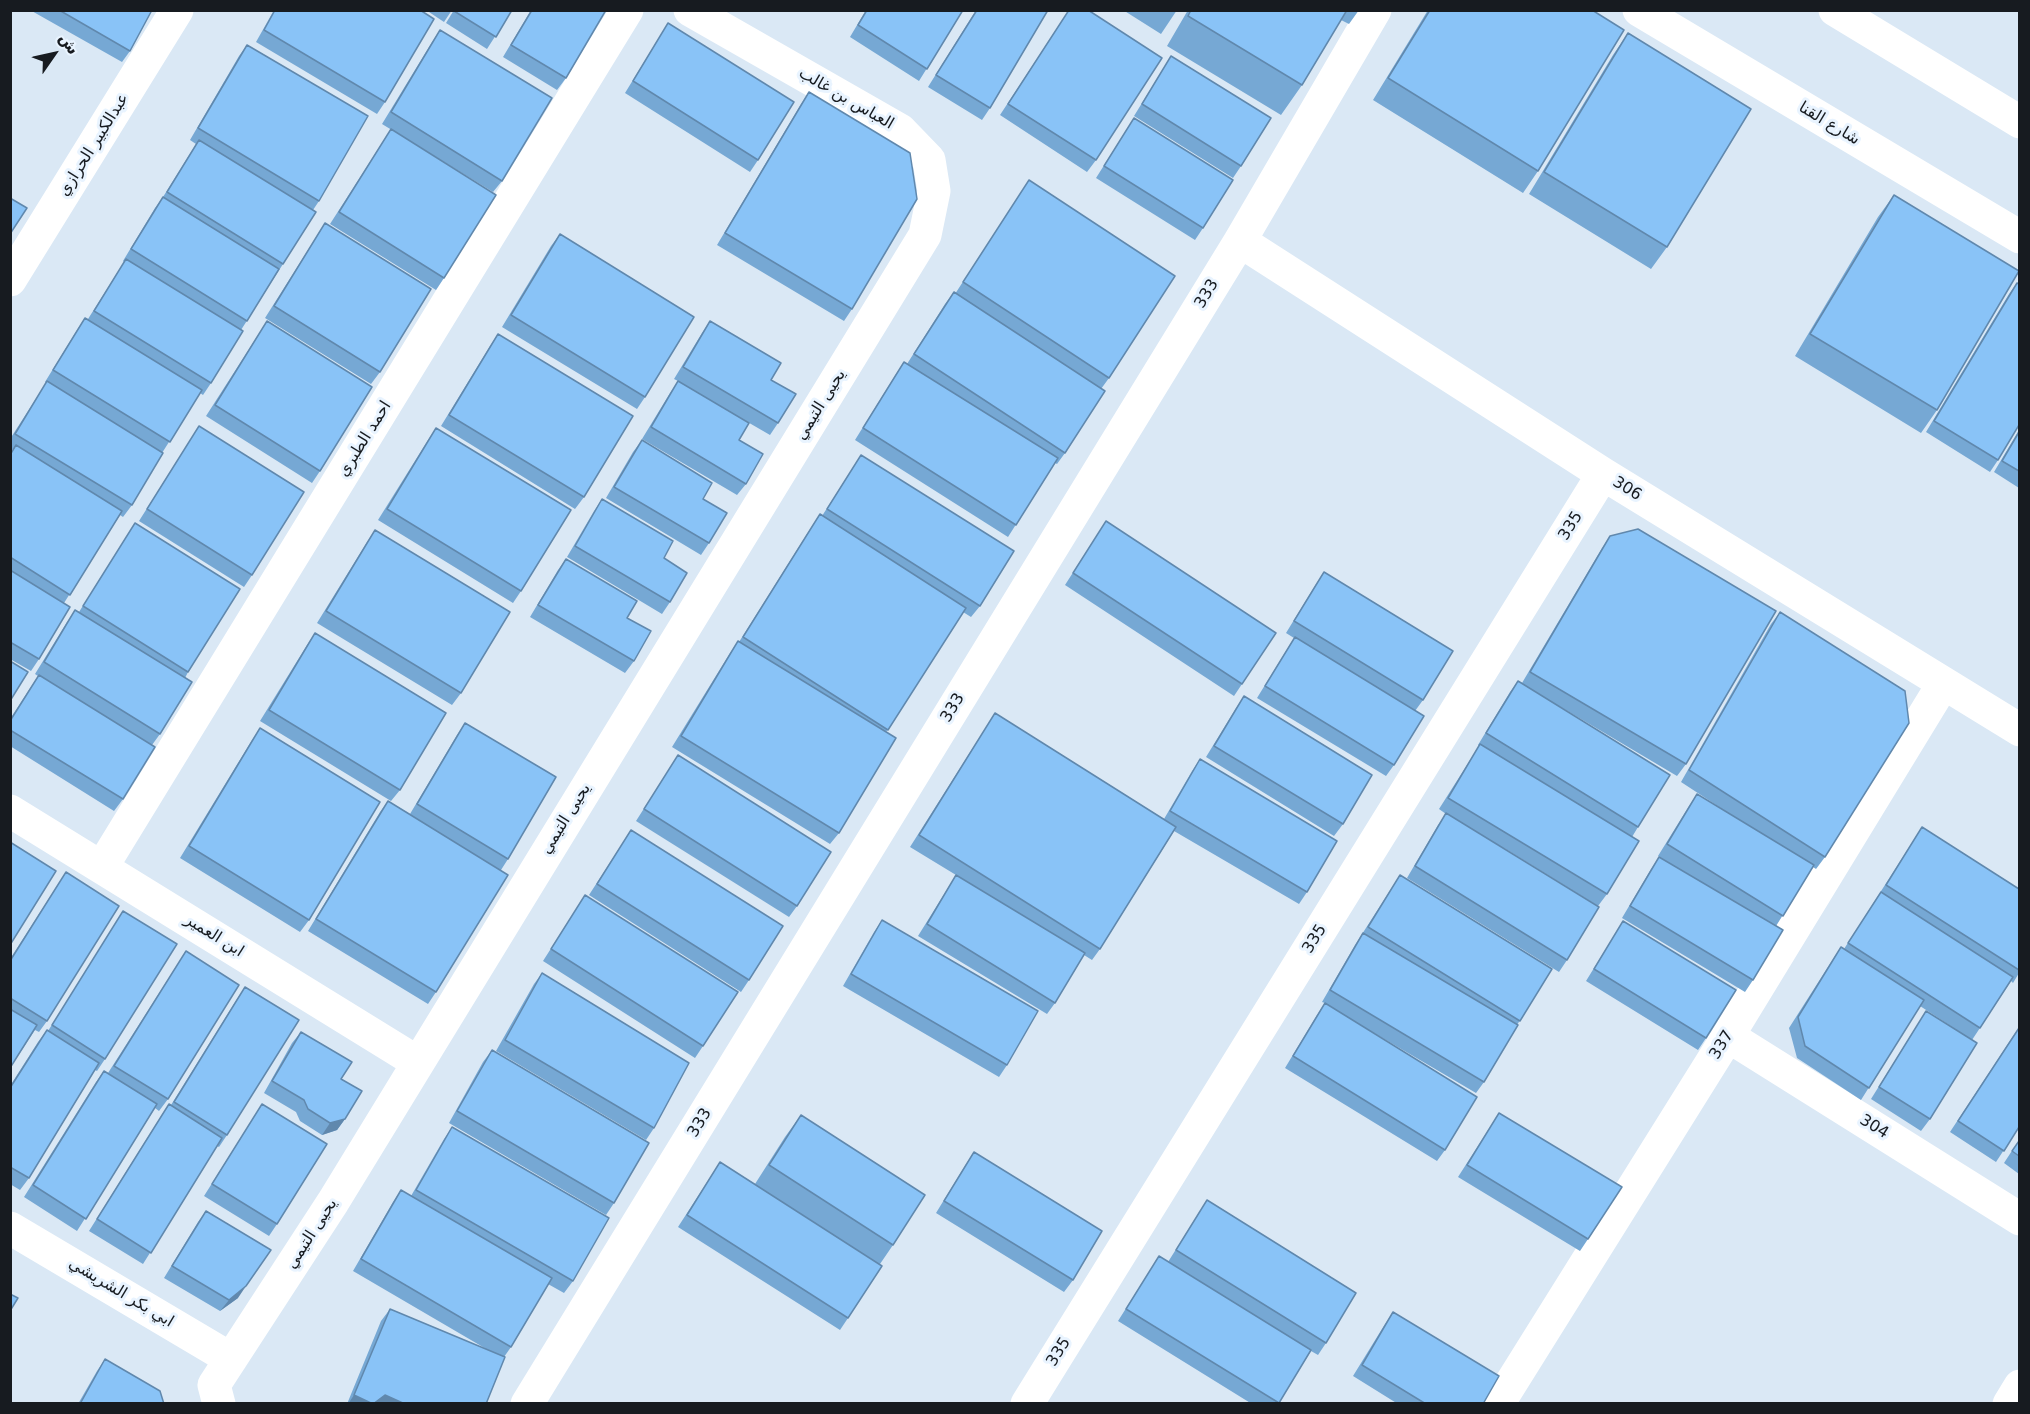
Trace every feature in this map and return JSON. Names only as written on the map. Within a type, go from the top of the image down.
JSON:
[{"type":"street","name":"عبدالكبير الحرازي","points":[[10,280],[177,10]]},
{"type":"street","name":"احمد الطبري","points":[[102,867],[627,10]]},
{"type":"street","name":"العباس بن غالب","points":[[690,10],[900,130],[929,160],[934,191],[925,235]]},
{"type":"street","name":"333","points":[[528,1404],[1240,241],[1375,10]]},
{"type":"street","name":"شارع القنا","points":[[1639,10],[2019,237]]},
{"type":"street","points":[[1835,10],[2019,122]]},
{"type":"street","name":"يحيى التيمي","points":[[219,1404],[214,1385],[333,1202],[925,235]]},
{"type":"street","name":"306","points":[[1240,241],[1603,474],[2019,730]]},
{"type":"street","name":"335","points":[[1028,1404],[1603,474]]},
{"type":"street","name":"337","points":[[1498,1404],[1728,1036],[1943,684]]},
{"type":"street","name":"ابن العمير","points":[[10,811],[417,1062]]},
{"type":"street","name":"304","points":[[1728,1036],[2019,1219]]},
{"type":"street","name":"ابي بكر الشريشي","points":[[10,1228],[231,1359]]},
{"type":"street","points":[[2009,1404],[2019,1386]]},
{"type":"building","points":[[59,10],[152,10],[130,51]]},
{"type":"building","points":[[275,10],[420,10],[434,19],[385,102],[264,30]]},
{"type":"building","points":[[455,10],[512,10],[496,37]]},
{"type":"building","points":[[532,10],[606,10],[566,78],[511,45]]},
{"type":"building","points":[[867,10],[963,10],[927,69],[858,25]]},
{"type":"building","points":[[977,10],[1048,10],[990,108],[936,75]]},
{"type":"building","points":[[1069,10],[1088,10],[1162,58],[1096,160],[1008,104]]},
{"type":"building","points":[[1191,10],[1347,10],[1302,85],[1188,16]]},
{"type":"building","points":[[1430,10],[1592,10],[1624,30],[1538,171],[1388,78]]},
{"type":"building","points":[[668,23],[794,102],[758,160],[633,81]]},
{"type":"building","points":[[440,30],[552,98],[502,181],[391,112]]},
{"type":"building","points":[[1628,33],[1751,109],[1667,247],[1544,172]]},
{"type":"building","points":[[247,45],[368,116],[319,201],[198,128]]},
{"type":"building","points":[[1171,56],[1271,118],[1241,166],[1142,104]]},
{"type":"building","points":[[809,92],[910,153],[917,199],[852,309],[725,233]]},
{"type":"building","points":[[1134,118],[1233,180],[1203,228],[1104,166]]},
{"type":"building","points":[[391,129],[496,195],[444,278],[339,212]]},
{"type":"building","points":[[199,140],[316,212],[283,264],[167,192]]},
{"type":"building","points":[[1029,180],[1175,276],[1109,378],[963,282]]},
{"type":"building","points":[[1894,195],[2019,271],[1937,410],[1810,334]]},
{"type":"building","points":[[163,197],[279,269],[247,321],[131,249]]},
{"type":"building","points":[[10,198],[27,208],[10,234]]},
{"type":"building","points":[[325,223],[431,289],[380,372],[274,306]]},
{"type":"building","points":[[560,234],[694,317],[645,397],[511,315]]},
{"type":"building","points":[[126,259],[243,331],[211,383],[94,311]]},
{"type":"building","points":[[2017,283],[2019,284],[2019,425],[1998,460],[1934,421]]},
{"type":"building","points":[[954,292],[1105,391],[1065,453],[914,354]]},
{"type":"building","points":[[85,318],[202,390],[170,442],[53,370]]},
{"type":"building","points":[[267,321],[372,387],[320,471],[215,405]]},
{"type":"building","points":[[710,321],[781,363],[771,380],[796,394],[778,423],[683,367]]},
{"type":"building","points":[[498,334],[633,416],[584,497],[449,415]]},
{"type":"building","points":[[904,362],[1058,458],[1016,525],[863,428]]},
{"type":"building","points":[[47,381],[163,453],[132,505],[15,434]]},
{"type":"building","points":[[678,381],[749,423],[739,440],[763,454],[746,484],[651,427]]},
{"type":"building","points":[[199,426],[304,492],[252,575],[147,509]]},
{"type":"building","points":[[436,428],[571,510],[521,591],[387,509]]},
{"type":"building","points":[[2019,432],[2019,471],[2002,461]]},
{"type":"building","points":[[642,440],[712,483],[703,499],[727,513],[709,543],[614,487]]},
{"type":"building","points":[[16,445],[122,511],[70,595],[10,557],[10,455]]},
{"type":"building","points":[[861,455],[1014,551],[980,606],[827,509]]},
{"type":"building","points":[[602,499],[673,541],[664,558],[687,573],[670,602],[575,546]]},
{"type":"building","points":[[820,514],[966,608],[888,730],[743,637]]},
{"type":"building","points":[[1106,521],[1276,633],[1242,684],[1073,573]]},
{"type":"building","points":[[135,523],[240,589],[188,672],[83,606]]},
{"type":"building","points":[[1638,529],[1776,611],[1686,764],[1530,672],[1610,536]]},
{"type":"building","points":[[375,530],[510,612],[461,693],[326,611]]},
{"type":"building","points":[[566,559],[637,601],[627,618],[651,631],[634,661],[538,605]]},
{"type":"building","points":[[10,570],[70,607],[39,659],[10,642]]},
{"type":"building","points":[[1324,572],[1453,651],[1423,700],[1294,621]]},
{"type":"building","points":[[75,610],[192,682],[160,734],[44,662]]},
{"type":"building","points":[[1780,612],[1905,691],[1909,723],[1825,857],[1689,770]]},
{"type":"building","points":[[315,633],[446,713],[400,790],[269,710]]},
{"type":"building","points":[[1295,637],[1424,716],[1394,765],[1265,686]]},
{"type":"building","points":[[738,641],[896,738],[839,833],[681,736]]},
{"type":"building","points":[[10,661],[28,672],[10,701]]},
{"type":"building","points":[[39,675],[155,747],[123,799],[10,730],[10,721]]},
{"type":"building","points":[[1518,681],[1670,775],[1638,827],[1486,733]]},
{"type":"building","points":[[1244,696],[1372,775],[1343,824],[1214,746]]},
{"type":"building","points":[[995,713],[1176,827],[1100,949],[919,835]]},
{"type":"building","points":[[465,723],[556,777],[508,859],[417,804]]},
{"type":"building","points":[[260,728],[380,802],[309,920],[189,846]]},
{"type":"building","points":[[1480,744],[1639,841],[1607,894],[1448,798]]},
{"type":"building","points":[[678,755],[831,852],[797,906],[644,809]]},
{"type":"building","points":[[1200,759],[1337,841],[1307,892],[1170,811]]},
{"type":"building","points":[[1697,794],[1814,865],[1783,916],[1667,844]]},
{"type":"building","points":[[388,801],[508,875],[436,992],[316,919]]},
{"type":"building","points":[[1446,813],[1599,907],[1567,960],[1415,866]]},
{"type":"building","points":[[1922,827],[2019,889],[2019,970],[1886,885]]},
{"type":"building","points":[[631,830],[783,926],[749,980],[597,884]]},
{"type":"building","points":[[10,842],[56,871],[10,945]]},
{"type":"building","points":[[1659,857],[1783,930],[1753,980],[1630,906]]},
{"type":"building","points":[[66,872],[119,906],[47,1021],[10,998],[10,961]]},
{"type":"building","points":[[956,875],[1085,953],[1055,1003],[927,924]]},
{"type":"building","points":[[1400,875],[1552,969],[1520,1021],[1368,927]]},
{"type":"building","points":[[1881,892],[2013,977],[1980,1028],[1848,943]]},
{"type":"building","points":[[585,895],[738,992],[703,1046],[551,949]]},
{"type":"building","points":[[123,911],[177,944],[105,1059],[52,1025]]},
{"type":"building","points":[[882,920],[1038,1011],[1007,1065],[851,974]]},
{"type":"building","points":[[1623,921],[1736,990],[1706,1038],[1594,969]]},
{"type":"building","points":[[1363,933],[1518,1025],[1484,1082],[1330,990]]},
{"type":"building","points":[[1841,947],[1924,1000],[1869,1088],[1805,1046],[1798,1017]]},
{"type":"building","points":[[186,951],[239,985],[168,1099],[114,1066]]},
{"type":"building","points":[[542,973],[689,1063],[654,1128],[505,1040]]},
{"type":"building","points":[[245,987],[299,1020],[227,1135],[174,1102]]},
{"type":"building","points":[[1325,1003],[1477,1097],[1445,1150],[1293,1056]]},
{"type":"building","points":[[10,1009],[37,1025],[10,1068]]},
{"type":"building","points":[[1926,1011],[1977,1043],[1930,1119],[1879,1087]]},
{"type":"building","points":[[2019,1028],[2019,1127],[2004,1151],[1958,1121]]},
{"type":"building","points":[[47,1030],[99,1063],[29,1178],[10,1167],[10,1088]]},
{"type":"building","points":[[301,1032],[352,1062],[341,1079],[362,1091],[345,1119],[330,1123],[308,1109],[304,1100],[272,1081]]},
{"type":"building","points":[[492,1050],[649,1143],[614,1203],[457,1111]]},
{"type":"building","points":[[104,1071],[157,1104],[86,1219],[33,1185]]},
{"type":"building","points":[[169,1104],[222,1138],[151,1253],[97,1219]]},
{"type":"building","points":[[262,1104],[327,1144],[277,1224],[212,1184]]},
{"type":"building","points":[[1499,1113],[1622,1187],[1588,1239],[1467,1165]]},
{"type":"building","points":[[801,1115],[925,1195],[893,1245],[769,1165]]},
{"type":"building","points":[[452,1127],[609,1218],[573,1281],[416,1190]]},
{"type":"building","points":[[2019,1141],[2019,1156],[2012,1151]]},
{"type":"building","points":[[974,1152],[1102,1231],[1073,1280],[944,1201]]},
{"type":"building","points":[[720,1162],[882,1266],[848,1318],[687,1215]]},
{"type":"building","points":[[401,1190],[552,1278],[511,1347],[361,1259]]},
{"type":"building","points":[[1207,1200],[1356,1293],[1326,1343],[1176,1250]]},
{"type":"building","points":[[206,1211],[271,1250],[246,1286],[229,1300],[172,1266]]},
{"type":"building","points":[[1159,1256],[1311,1350],[1279,1403],[1126,1309]]},
{"type":"building","points":[[10,1294],[18,1298],[10,1311]]},
{"type":"building","points":[[390,1309],[505,1357],[486,1404],[405,1404],[385,1395],[373,1404],[354,1395]]},
{"type":"building","points":[[1393,1312],[1499,1376],[1483,1404],[1426,1404],[1362,1365]]},
{"type":"building","points":[[105,1359],[160,1391],[164,1404],[80,1404]]}]
